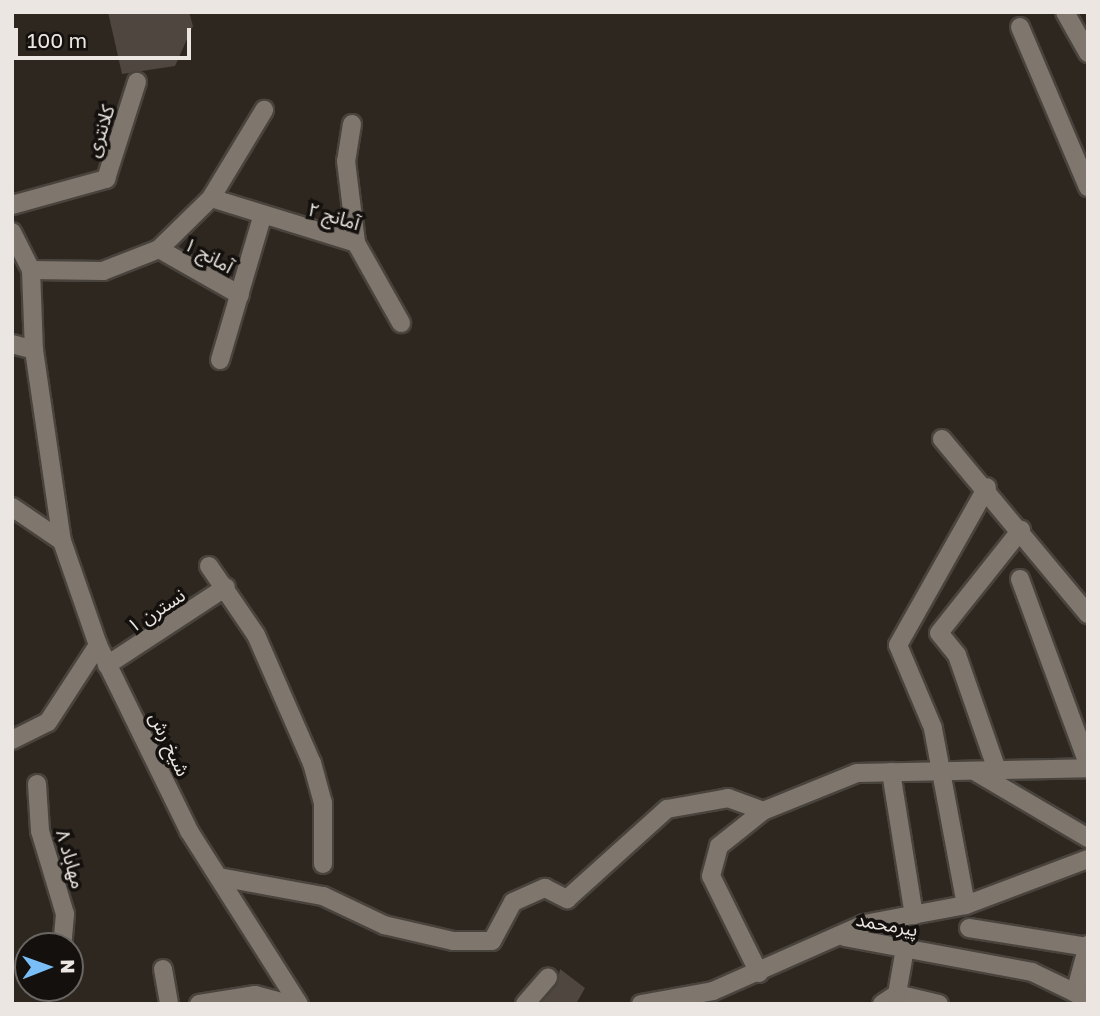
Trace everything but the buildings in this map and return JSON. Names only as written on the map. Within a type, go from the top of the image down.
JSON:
[{"type":"street","points":[[1065,12],[1088,53]]},
{"type":"street","points":[[1020,27],[1088,187]]},
{"type":"street","name":"کلانتری","points":[[12,205],[106,180],[137,82]]},
{"type":"street","points":[[14,240],[31,270],[103,271],[159,250],[211,198],[264,110]]},
{"type":"street","points":[[352,124],[346,161],[356,243]]},
{"type":"street","name":"آمانج ۲","points":[[211,198],[262,217],[356,243],[401,323]]},
{"type":"street","points":[[220,360],[262,217]]},
{"type":"street","name":"آمانج ۱","points":[[159,250],[240,295]]},
{"type":"street","name":"شیخ رش","points":[[31,270],[34,350],[62,541],[98,645],[219,877],[299,1004]]},
{"type":"street","points":[[12,344],[34,350]]},
{"type":"street","points":[[942,439],[987,487],[1088,614]]},
{"type":"street","points":[[966,905],[937,770],[933,728],[898,645],[987,487]]},
{"type":"street","points":[[12,507],[62,541]]},
{"type":"street","points":[[997,770],[957,655],[939,633],[1021,530]]},
{"type":"street","points":[[209,566],[226,587],[256,635],[312,763],[323,803],[323,864]]},
{"type":"street","points":[[759,973],[711,876],[719,846],[763,811],[857,774],[1088,766],[1020,579]]},
{"type":"street","name":"نسترن ۱","points":[[107,665],[226,587]]},
{"type":"street","points":[[12,740],[48,722],[98,645]]},
{"type":"street","points":[[971,769],[1088,838]]},
{"type":"street","points":[[891,772],[914,915]]},
{"type":"street","name":"مهاباد ۸","points":[[37,783],[40,831],[65,914],[63,932]]},
{"type":"street","points":[[219,877],[324,896],[384,925],[453,941],[492,941],[513,902],[545,888],[567,899],[667,809],[728,798],[763,811]]},
{"type":"street","points":[[844,937],[864,924],[966,905],[1088,859]]},
{"type":"street","points":[[969,928],[1088,946],[1081,996]]},
{"type":"street","name":"پیرمحمد","points":[[641,1004],[713,991],[844,937],[1032,972],[1081,996]]},
{"type":"street","points":[[905,948],[890,999],[939,1004]]},
{"type":"street","points":[[163,969],[169,1004]]},
{"type":"street","points":[[525,1004],[548,978]]},
{"type":"street","points":[[199,1004],[256,995],[288,1004]]}]
